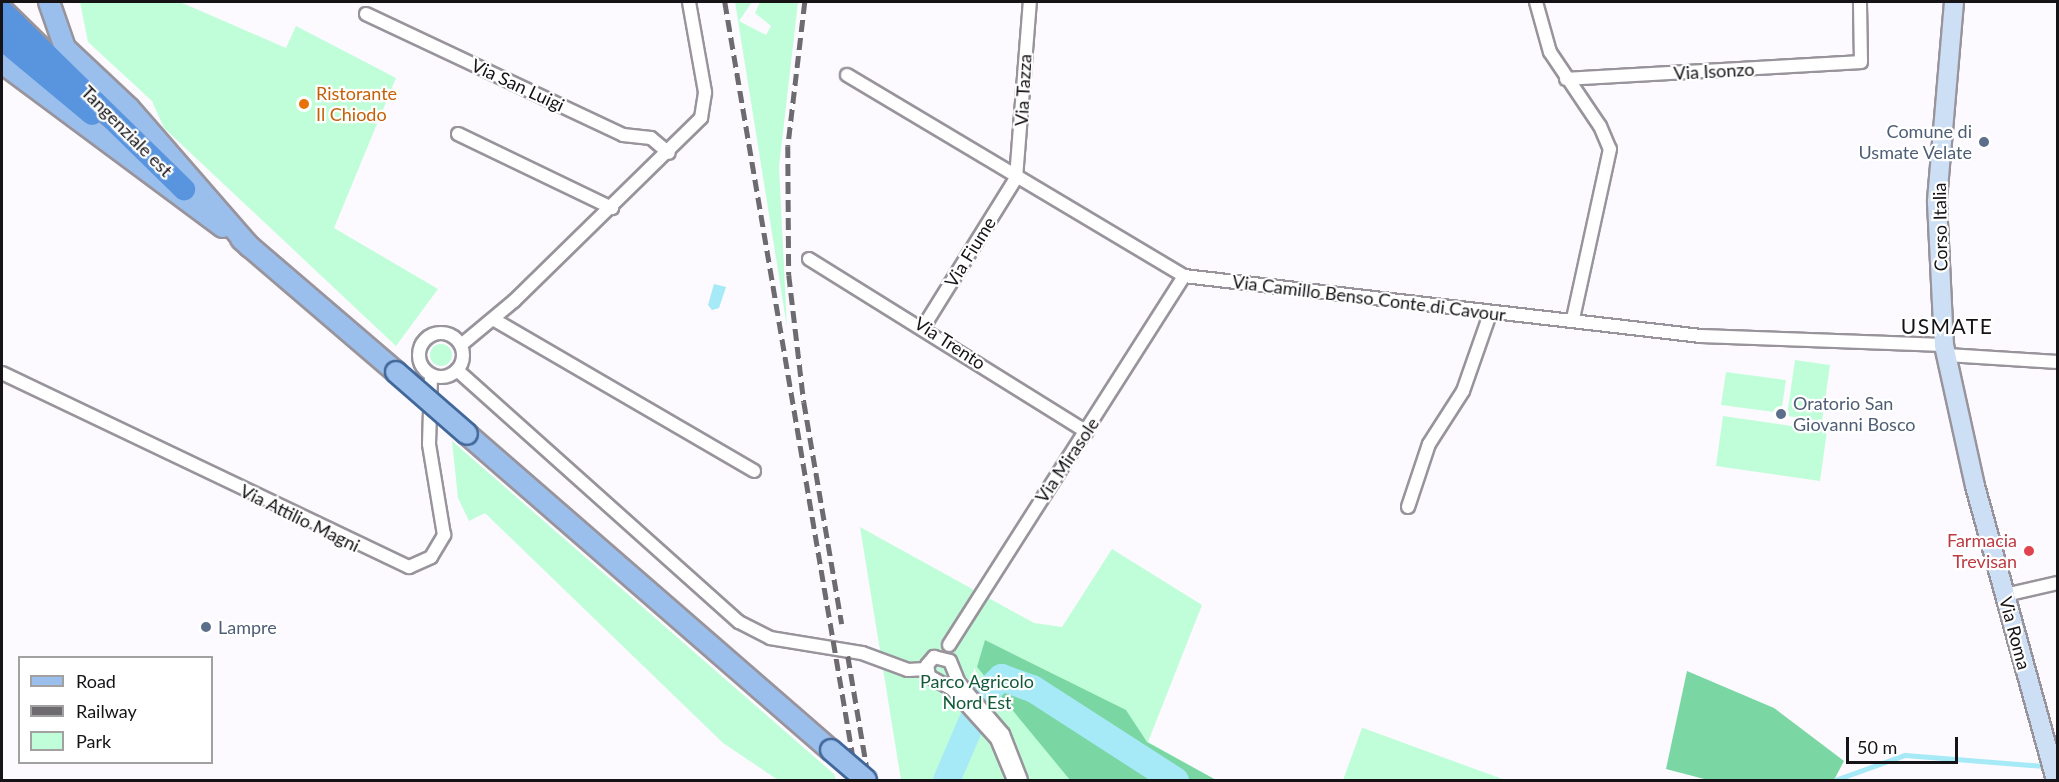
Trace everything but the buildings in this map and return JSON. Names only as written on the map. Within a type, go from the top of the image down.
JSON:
[{"type":"highway","name":"Tangenziale est","points":[[2,11],[184,189]]},
{"type":"highway","name":"Tangenziale est","points":[[2,39],[184,189]]},
{"type":"main road","points":[[49,2],[65,48],[129,108],[250,247]]},
{"type":"main road","name":"Corso Italia","points":[[1946,350],[1937,202],[1954,2]]},
{"type":"main road","points":[[2,63],[250,247]]},
{"type":"main road","points":[[184,189],[866,780]]},
{"type":"main road","name":"Via Roma","points":[[1946,350],[2005,595],[2050,747],[2056,780]]},
{"type":"street","points":[[457,370],[461,345],[494,319],[693,129],[705,106],[689,2]]},
{"type":"street","name":"Via Tazza","points":[[1016,178],[1030,2]]},
{"type":"street","points":[[1536,2],[1538,23],[1566,79],[1600,126],[1610,149],[1573,318]]},
{"type":"street","name":"Via Isonzo","points":[[1566,79],[1861,62],[1860,2]]},
{"type":"street","name":"Via San Luigi","points":[[366,14],[623,135],[651,138],[669,153]]},
{"type":"street","name":"Via Camillo Benso Conte di Cavour","points":[[847,75],[1016,178],[1184,276],[1490,314],[1573,318],[1701,336],[1946,350],[2058,362]]},
{"type":"street","points":[[458,134],[612,208]]},
{"type":"street","name":"Via Fiume","points":[[924,326],[1016,178]]},
{"type":"street","name":"Via Trento","points":[[809,259],[924,326],[1087,432]]},
{"type":"street","name":"Via Mirasole","points":[[926,669],[934,657],[949,645],[1015,535],[1087,432],[1184,276]]},
{"type":"street","points":[[1408,507],[1429,444],[1463,391],[1490,314]]},
{"type":"street","points":[[494,319],[754,471]]},
{"type":"street","points":[[457,370],[445,377],[431,375],[420,364],[423,342],[443,333],[461,345]]},
{"type":"street","points":[[457,370],[712,602],[755,632],[862,653],[908,670],[926,669],[931,679],[956,686]]},
{"type":"street","name":"Via Attilio Magni","points":[[2,373],[409,567],[431,556],[444,535],[429,444],[431,375]]},
{"type":"street","points":[[2005,595],[2058,583]]},
{"type":"street","name":"Via Mirasole","points":[[947,658],[949,645]]},
{"type":"street","points":[[934,657],[947,658],[956,686],[1014,750],[1021,780]]},
{"type":"street","points":[[989,723],[1007,756],[1014,780]]},
{"type":"green space","points":[[80,2],[180,2],[286,48],[296,26],[396,78],[334,228],[438,289],[396,346],[164,128],[152,101],[88,42]]},
{"type":"green space","points":[[735,2],[752,2],[739,21],[766,35],[771,26],[755,13],[760,2],[798,2],[779,167],[787,327]]},
{"type":"green space","points":[[441,344],[449,347],[452,355],[449,363],[441,366],[433,363],[430,355],[433,347]]},
{"type":"green space","points":[[1795,360],[1830,365],[1822,421],[1787,416]]},
{"type":"green space","points":[[1726,372],[1786,380],[1781,413],[1721,405]]},
{"type":"green space","points":[[1723,416],[1827,431],[1820,481],[1716,466]]},
{"type":"green space","points":[[452,441],[834,774],[836,780],[778,780],[723,743],[485,513],[469,521],[458,498]]},
{"type":"green space","name":"Parco Agricolo Nord Est","points":[[860,527],[1034,623],[1062,627],[1112,549],[1202,605],[1148,742],[1216,780],[901,780]]},
{"type":"green space","points":[[985,640],[1126,710],[1147,742],[1216,780],[1070,780],[977,667]]},
{"type":"green space","points":[[1687,671],[1774,708],[1844,761],[1834,780],[1708,780],[1666,769]]},
{"type":"green space","points":[[1363,728],[1505,780],[1343,780]]},
{"type":"water","points":[[714,284],[726,287],[719,308],[712,310],[708,305]]},
{"type":"waterway","points":[[946,780],[983,694],[1001,677],[1032,688],[1175,780]]},
{"type":"waterway","points":[[1835,780],[1905,755],[2046,766]]},
{"type":"railway","points":[[725,2],[857,780]]},
{"type":"railway","points":[[805,2],[788,146],[789,275],[804,402],[842,624]]},
{"type":"railway","points":[[848,656],[869,780]]},
{"type":"place","name":"Ristorante Il Chiodo","points":[[304,104]]},
{"type":"place","name":"Comune di Usmate Velate","points":[[1984,142]]},
{"type":"place","name":"Oratorio San Giovanni Bosco","points":[[1781,414]]},
{"type":"place","name":"Farmacia Trevisan","points":[[2029,551]]},
{"type":"place","name":"Lampre","points":[[206,627]]},
{"type":"district","name":"USMATE","points":[[1947,326]]}]
